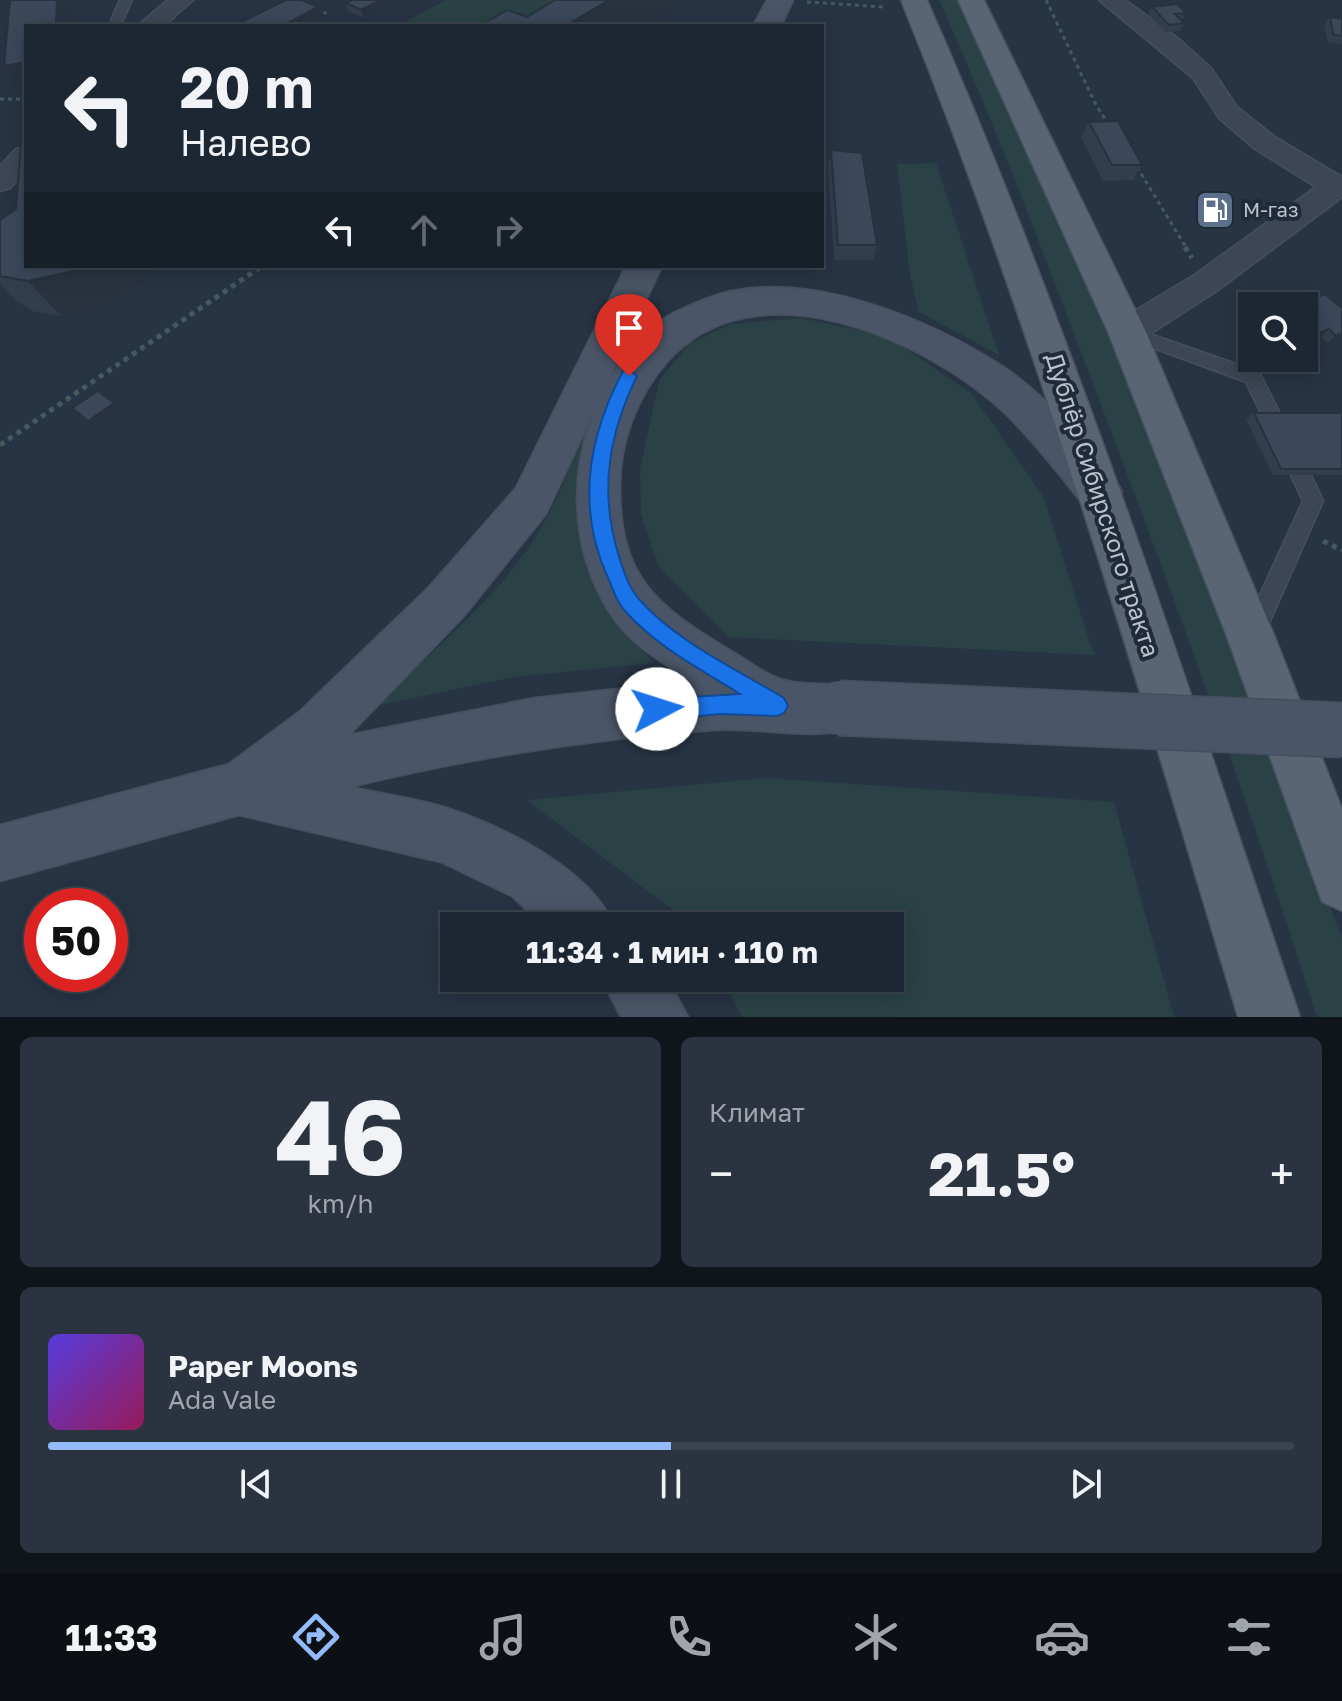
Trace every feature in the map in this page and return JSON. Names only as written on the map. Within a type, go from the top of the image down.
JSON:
[{"type":"main road","points":[[971,0],[1127,332],[1251,637],[1342,882]]},
{"type":"main road","points":[[769,24],[790,1]]},
{"type":"main road","name":"Дублёр Сибирского тракта","points":[[899,3],[946,72],[1047,339],[1100,492],[1269,1017]]},
{"type":"main road","points":[[237,789],[317,730],[446,602],[531,501],[643,268]]},
{"type":"main road","points":[[777,706],[672,640],[630,603],[612,565],[601,528],[597,487],[612,410],[629,376],[648,351],[670,332],[701,315],[767,300],[840,307],[883,319],[936,345],[992,380],[1043,426],[1100,492]]},
{"type":"main road","points":[[0,853],[237,789],[507,727],[720,704],[1342,730]]},
{"type":"main road","points":[[237,789],[446,835],[532,876],[570,912]]},
{"type":"main road","points":[[1320,821],[1342,871]]},
{"type":"main road","points":[[640,992],[657,1017]]},
{"type":"street","points":[[152,24],[182,0]]},
{"type":"street","points":[[1110,0],[1202,73],[1228,112],[1328,194],[1207,282],[1127,332]]},
{"type":"street","points":[[0,182],[24,157]]},
{"type":"lane","points":[[117,20],[126,0]]},
{"type":"lane","points":[[1127,332],[1253,377],[1274,420]]},
{"type":"lane","points":[[1251,637],[1313,501],[1301,475]]},
{"type":"path","points":[[1046,0],[1096,105],[1111,128]]},
{"type":"path","points":[[790,1],[899,3]]},
{"type":"path","points":[[314,19],[326,12]]},
{"type":"path","points":[[0,99],[24,99]]},
{"type":"path","points":[[1133,161],[1207,282]]},
{"type":"path","points":[[0,445],[259,268]]},
{"type":"green space","points":[[446,0],[575,0],[526,24],[402,24]]},
{"type":"green space","points":[[939,0],[957,0],[1067,235],[1170,484],[1342,938],[1342,1017],[1317,1017],[1240,784],[1157,553],[1022,198]]},
{"type":"green space","points":[[936,163],[999,355],[919,312],[910,275],[897,164]]},
{"type":"green space","points":[[801,318],[887,336],[971,393],[1043,496],[1094,655],[728,637],[658,565],[641,514],[640,469],[659,381],[689,344],[730,324]]},
{"type":"green space","points":[[588,422],[576,512],[583,543],[592,574],[618,624],[654,663],[514,677],[370,707],[473,614],[527,550],[553,504]]},
{"type":"green space","points":[[767,778],[1114,802],[1174,1017],[742,1017],[729,992],[904,992],[904,912],[675,912],[527,800]]},
{"type":"building","points":[[10,0],[57,0],[56,24],[24,24],[24,62],[4,66]]},
{"type":"building","points":[[286,0],[302,0],[318,7],[286,24],[238,24]]},
{"type":"building","points":[[352,0],[380,0],[361,10],[346,3]]},
{"type":"building","points":[[555,0],[609,0],[568,24],[483,24],[507,10],[527,17]]},
{"type":"building","points":[[1177,4],[1186,13],[1175,14],[1184,23],[1169,25],[1152,7]]},
{"type":"building","points":[[1330,17],[1342,19],[1342,36],[1333,34]]},
{"type":"building","points":[[1118,121],[1142,165],[1112,165],[1089,122]]},
{"type":"building","points":[[24,141],[24,268],[82,269],[28,281],[0,276],[0,220],[16,209],[21,142]]},
{"type":"building","points":[[831,150],[862,153],[877,245],[838,245]]},
{"type":"building","points":[[1325,294],[1342,308],[1342,333],[1336,336],[1329,329],[1318,333],[1318,296]]},
{"type":"building","points":[[98,391],[114,403],[88,421],[72,408]]},
{"type":"building","points":[[1254,413],[1342,413],[1342,469],[1281,469]]},
{"type":"place","name":"М-газ","points":[[1215,210]]},
{"type":"route","points":[[629,376],[612,410],[597,487],[601,528],[612,565],[630,603],[672,640],[777,706],[720,704],[657,709]]}]
